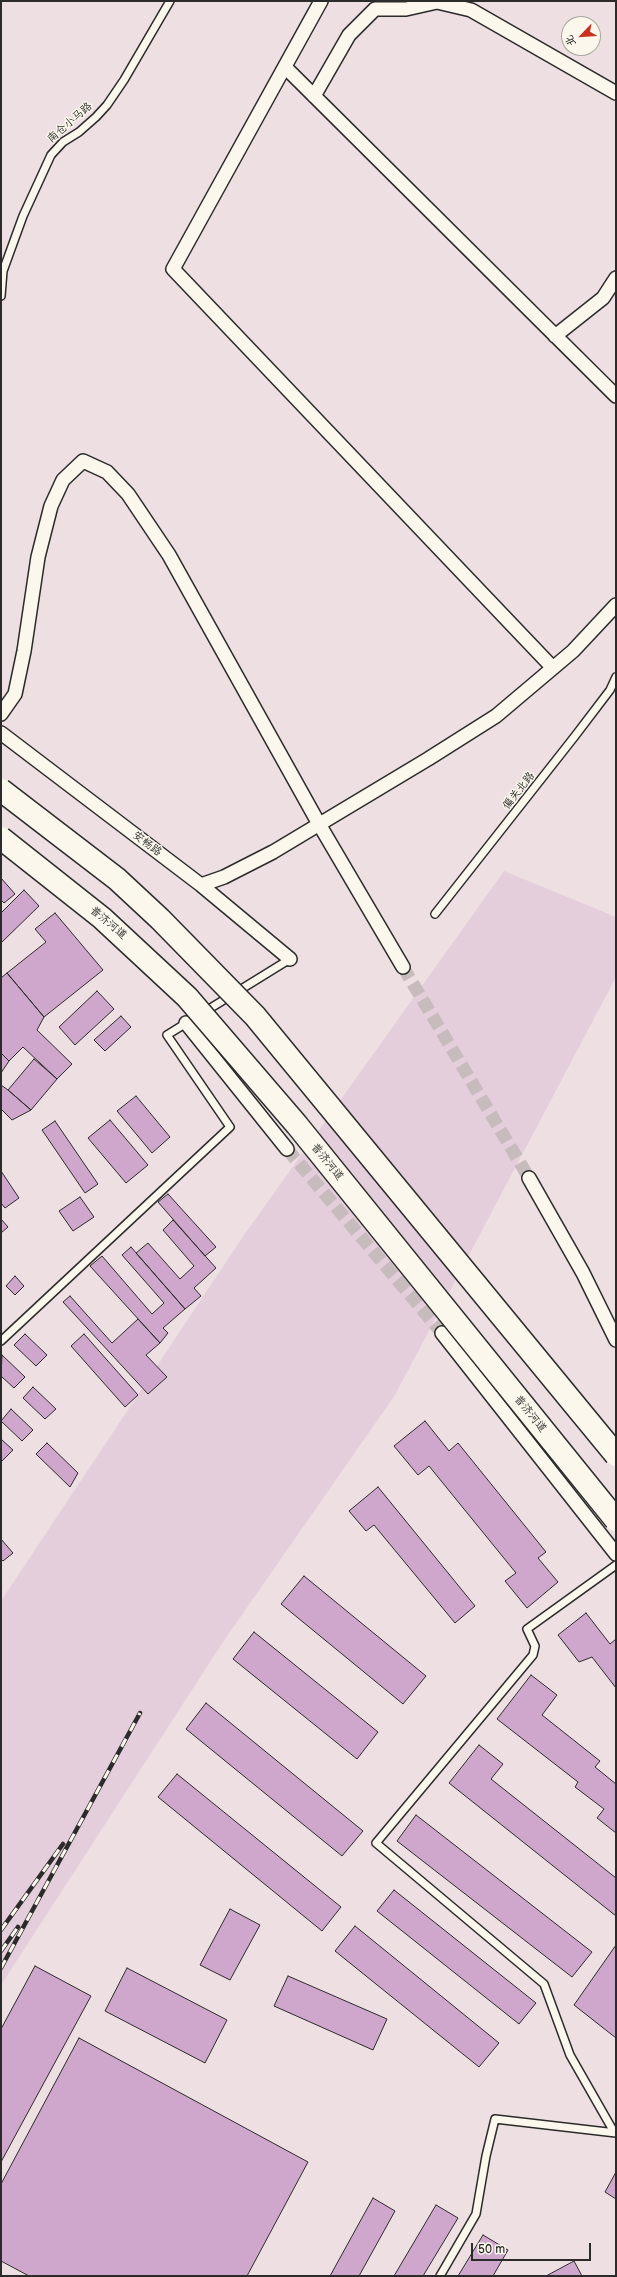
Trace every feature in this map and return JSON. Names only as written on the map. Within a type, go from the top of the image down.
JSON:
[{"type":"highway","points":[[1,790],[117,879],[160,919],[255,1016],[616,1455]]},
{"type":"highway","name":"普济河道","points":[[1,838],[102,918],[187,997],[297,1125],[616,1520]]},
{"type":"street","points":[[321,1],[173,269],[553,668]]},
{"type":"street","points":[[314,96],[348,35],[375,9],[406,9],[437,2],[471,10],[616,93]]},
{"type":"street","points":[[285,67],[616,396]]},
{"type":"street","points":[[555,336],[603,298],[616,278]]},
{"type":"street","points":[[1,714],[15,694],[24,650],[38,557],[51,506],[63,480],[83,461],[107,472],[128,494],[168,555],[319,824],[403,967]]},
{"type":"street","points":[[201,885],[224,877],[319,824],[428,760],[496,716],[573,651],[616,606]]},
{"type":"street","name":"安畅路","points":[[1,733],[201,885],[290,959]]},
{"type":"street","points":[[186,1023],[287,1149]]},
{"type":"street","points":[[529,1178],[583,1273],[616,1340]]},
{"type":"street","points":[[442,1333],[616,1554]]},
{"type":"lane","name":"南仓小马路","points":[[1,296],[3,271],[23,216],[51,155],[63,142],[79,132],[107,105],[124,80],[170,1]]},
{"type":"lane","name":"偏关北路","points":[[435,914],[576,736],[610,690],[616,677]]},
{"type":"lane","points":[[1,1341],[230,1127],[167,1035],[290,959]]},
{"type":"lane","points":[[615,2132],[570,2056],[544,1984],[376,1843],[533,1655],[535,1646],[527,1629],[616,1565]]},
{"type":"lane","points":[[440,2276],[476,2214],[486,2156],[495,2119],[615,2132]]},
{"type":"shaded area","points":[[504,871],[616,917],[616,977],[395,1395],[223,1642],[1,1985],[1,1601],[244,1235]]},
{"type":"building","points":[[1,878],[15,894],[4,903],[1,900]]},
{"type":"building","points":[[24,890],[39,906],[1,943],[1,913]]},
{"type":"building","points":[[55,913],[103,970],[44,1017],[7,973],[46,942],[35,929]]},
{"type":"building","points":[[7,973],[44,1017],[37,1030],[72,1064],[57,1079],[23,1047],[9,1061],[1,1053],[1,978]]},
{"type":"building","points":[[97,991],[114,1009],[75,1045],[59,1027]]},
{"type":"building","points":[[121,1016],[131,1027],[105,1051],[94,1040]]},
{"type":"building","points":[[1,1053],[9,1061],[1,1073]]},
{"type":"building","points":[[34,1059],[57,1079],[31,1110],[8,1090]]},
{"type":"building","points":[[1,1085],[31,1110],[12,1120],[1,1109]]},
{"type":"building","points":[[136,1096],[170,1137],[152,1153],[117,1111]]},
{"type":"building","points":[[110,1120],[148,1165],[126,1183],[88,1138]]},
{"type":"building","points":[[55,1121],[98,1184],[85,1193],[42,1130]]},
{"type":"building","points":[[1,1171],[19,1198],[5,1208],[1,1203]]},
{"type":"building","points":[[168,1194],[216,1247],[205,1256],[158,1202]]},
{"type":"building","points":[[80,1197],[94,1217],[73,1231],[59,1211]]},
{"type":"building","points":[[1,1219],[8,1227],[1,1233]]},
{"type":"building","points":[[173,1220],[216,1268],[194,1288],[201,1296],[185,1309],[136,1253],[148,1243],[180,1279],[194,1266],[163,1230]]},
{"type":"building","points":[[131,1247],[185,1309],[163,1328],[168,1333],[160,1343],[90,1266],[102,1256],[152,1314],[164,1303],[122,1255]]},
{"type":"building","points":[[15,1276],[24,1286],[15,1295],[6,1286]]},
{"type":"building","points":[[70,1296],[112,1343],[138,1319],[160,1343],[146,1355],[167,1377],[148,1394],[63,1302]]},
{"type":"building","points":[[25,1334],[47,1355],[36,1366],[14,1345]]},
{"type":"building","points":[[84,1334],[138,1395],[125,1407],[71,1346]]},
{"type":"building","points":[[2,1355],[25,1377],[14,1388],[1,1376]]},
{"type":"building","points":[[33,1387],[56,1409],[45,1419],[23,1398]]},
{"type":"building","points":[[11,1409],[33,1430],[22,1441],[1,1421]]},
{"type":"building","points":[[425,1421],[449,1451],[458,1443],[546,1552],[538,1558],[558,1582],[527,1608],[505,1581],[516,1573],[429,1466],[418,1475],[394,1446]]},
{"type":"building","points":[[1,1439],[13,1450],[2,1461],[1,1460]]},
{"type":"building","points":[[47,1443],[78,1473],[70,1487],[36,1454]]},
{"type":"building","points":[[378,1487],[475,1606],[455,1623],[374,1525],[366,1531],[349,1511]]},
{"type":"building","points":[[1,1539],[13,1553],[3,1561],[1,1559]]},
{"type":"building","points":[[304,1576],[426,1676],[403,1704],[281,1604]]},
{"type":"building","points":[[586,1613],[610,1644],[616,1639],[616,1688],[592,1657],[579,1662],[558,1635]]},
{"type":"building","points":[[254,1632],[378,1732],[357,1759],[233,1659]]},
{"type":"building","points":[[531,1675],[557,1695],[542,1715],[600,1761],[595,1767],[616,1784],[616,1833],[597,1818],[604,1809],[575,1787],[578,1782],[497,1719]]},
{"type":"building","points":[[206,1703],[363,1831],[342,1856],[186,1729]]},
{"type":"building","points":[[479,1745],[503,1764],[491,1779],[616,1878],[616,1916],[449,1783]]},
{"type":"building","points":[[177,1774],[341,1907],[322,1931],[158,1797]]},
{"type":"building","points":[[416,1815],[592,1952],[572,1977],[397,1841]]},
{"type":"building","points":[[394,1890],[536,2003],[519,2024],[377,1911]]},
{"type":"building","points":[[230,1909],[260,1925],[230,1980],[200,1965]]},
{"type":"building","points":[[355,1926],[499,2043],[479,2067],[335,1951]]},
{"type":"building","points":[[616,1945],[616,2038],[574,2005]]},
{"type":"building","points":[[35,1966],[91,1996],[1,2162],[1,2029]]},
{"type":"building","points":[[127,1968],[227,2020],[205,2063],[105,2011]]},
{"type":"building","points":[[288,1976],[387,2019],[373,2050],[274,2006]]},
{"type":"building","points":[[79,2038],[308,2162],[247,2276],[29,2276],[1,2261],[1,2184]]},
{"type":"building","points":[[616,2172],[616,2199],[605,2192]]},
{"type":"building","points":[[373,2198],[395,2211],[359,2276],[330,2276]]},
{"type":"building","points":[[436,2205],[458,2218],[423,2276],[394,2276]]},
{"type":"building","points":[[483,2235],[508,2250],[493,2276],[458,2276]]},
{"type":"building","points":[[574,2261],[582,2276],[546,2276]]},
{"type":"tunnel","points":[[403,967],[529,1178]]},
{"type":"tunnel","points":[[287,1149],[442,1333]]},
{"type":"railway","points":[[1,1968],[140,1713]]},
{"type":"railway","points":[[1,1930],[63,1844]]},
{"type":"railway","points":[[1,1951],[18,1927]]}]
